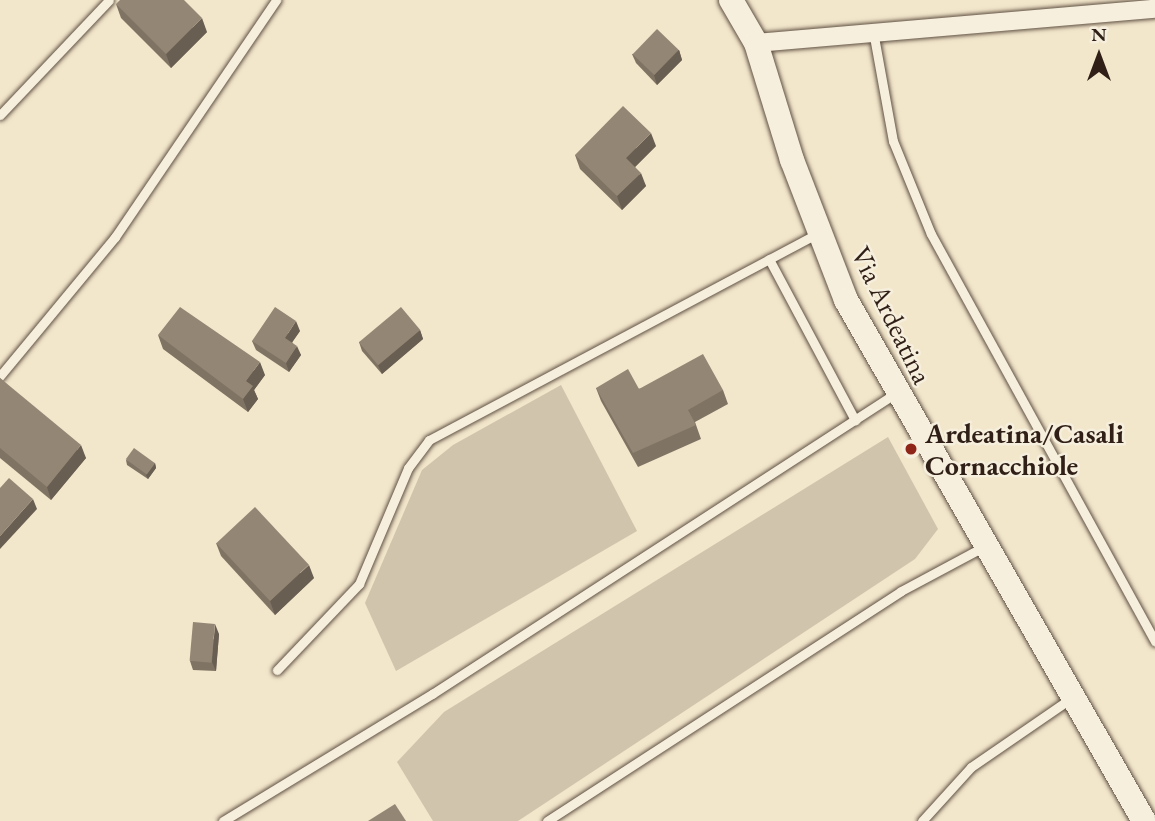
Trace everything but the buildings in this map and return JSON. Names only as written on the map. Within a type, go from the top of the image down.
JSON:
[{"type":"main road","name":"Via Ardeatina","points":[[731,0],[756,43],[820,233],[896,393],[1070,699],[1144,821]]},
{"type":"street","points":[[756,43],[1155,9]]},
{"type":"lane","points":[[0,116],[109,0]]},
{"type":"lane","points":[[0,376],[115,237],[276,0]]},
{"type":"lane","points":[[873,32],[892,141],[931,234],[1155,641]]},
{"type":"lane","points":[[277,670],[359,584],[408,468],[429,440],[820,233]]},
{"type":"lane","points":[[769,259],[855,420]]},
{"type":"lane","points":[[223,821],[432,694],[896,393]]},
{"type":"lane","points":[[547,821],[901,591],[983,547]]},
{"type":"lane","points":[[922,821],[971,767],[1070,699]]},
{"type":"shaded area","points":[[561,385],[637,531],[396,671],[365,603],[422,470],[453,445]]},
{"type":"shaded area","points":[[888,437],[938,529],[915,559],[518,821],[433,821],[397,762],[444,712]]},
{"type":"place","name":"Ardeatina/Casali Cornacchiole","points":[[911,449]]}]
